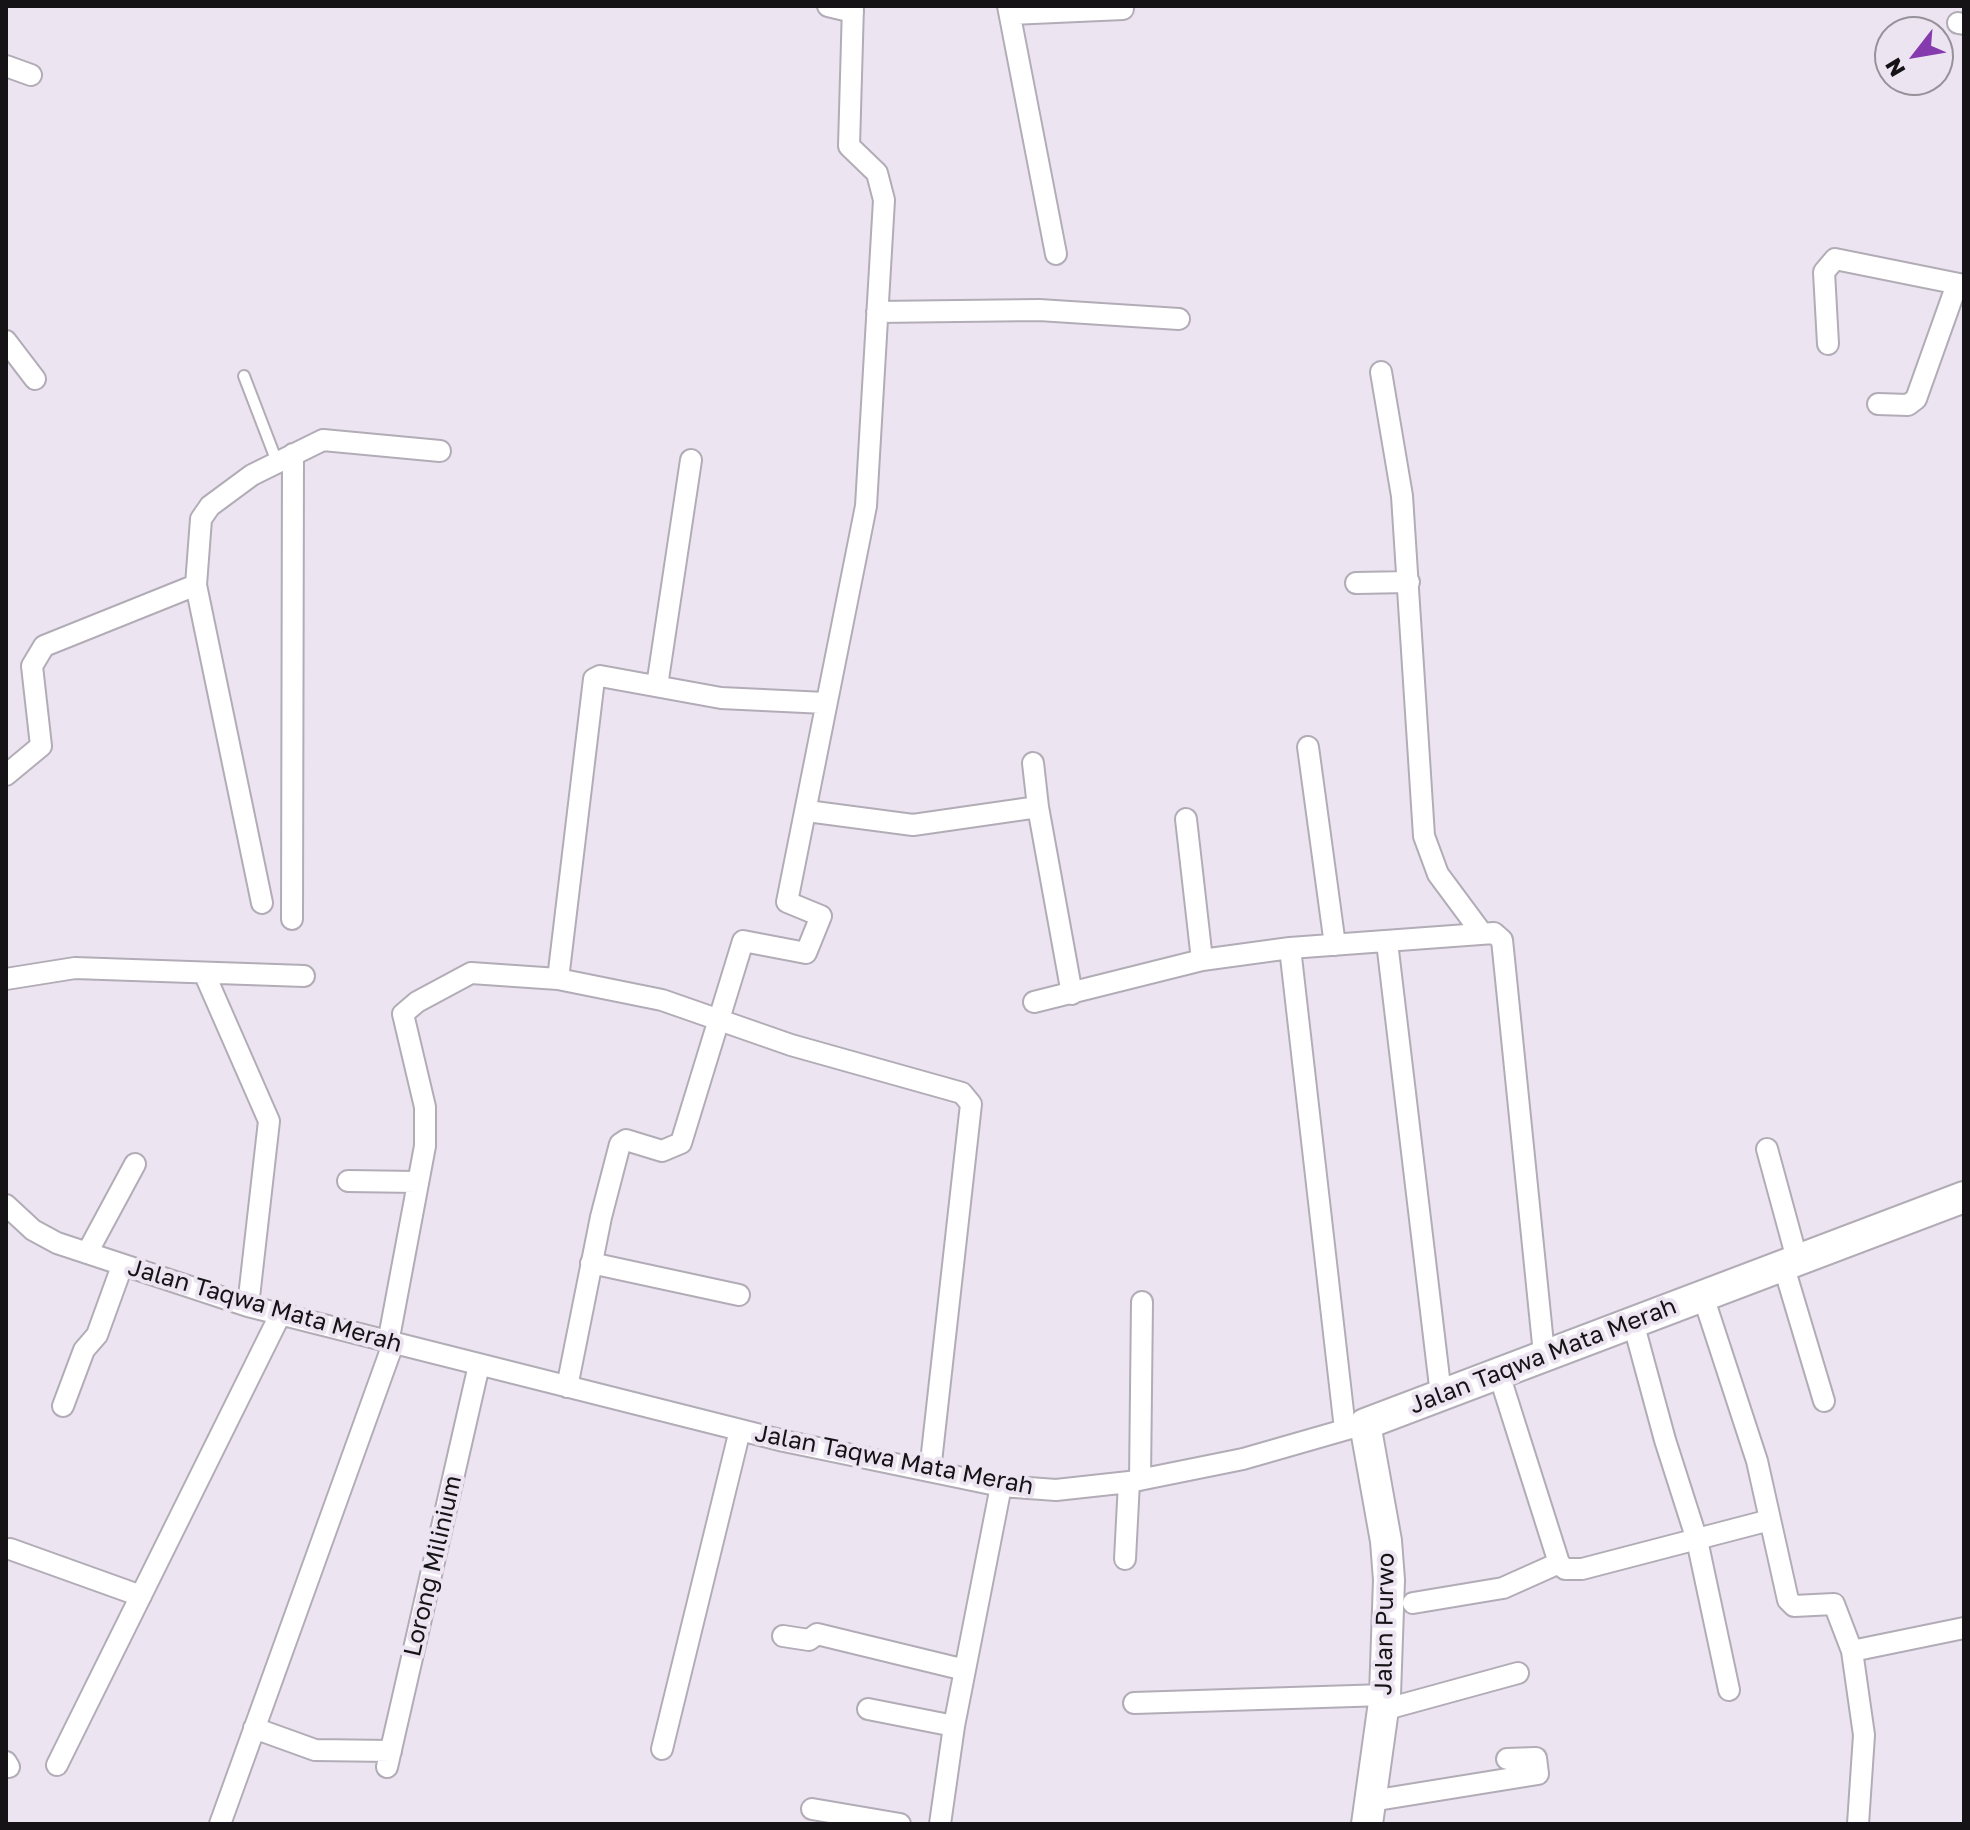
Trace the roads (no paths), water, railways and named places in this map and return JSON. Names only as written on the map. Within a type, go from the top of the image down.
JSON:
[{"type":"street","points":[[567,1387],[591,1263],[620,1144],[626,1140],[662,1151],[681,1143],[743,941],[806,953],[821,916],[787,902],[866,506],[884,200],[877,173],[849,146],[853,9],[828,6]]},
{"type":"street","points":[[1056,254],[1009,10],[1123,9]]},
{"type":"street","points":[[6,66],[31,75]]},
{"type":"street","points":[[1828,344],[1824,272],[1835,259],[1960,284],[1916,399],[1908,405],[1878,404]]},
{"type":"street","points":[[877,316],[1039,310],[1179,319]]},
{"type":"street","points":[[6,341],[35,379]]},
{"type":"street","points":[[1381,372],[1402,496],[1424,836],[1438,874],[1481,932]]},
{"type":"street","points":[[262,903],[196,585],[200,531],[206,512],[241,482],[323,440],[440,451]]},
{"type":"street","points":[[285,458],[292,919]]},
{"type":"street","points":[[657,686],[691,460]]},
{"type":"street","points":[[1356,583],[1409,582]]},
{"type":"street","points":[[6,775],[41,746],[32,666],[44,646],[196,585]]},
{"type":"street","points":[[558,979],[593,680],[600,676],[721,698],[825,703]]},
{"type":"street","points":[[1308,747],[1335,945]]},
{"type":"street","points":[[1033,763],[1072,994]]},
{"type":"street","points":[[807,811],[913,825],[1038,807]]},
{"type":"street","points":[[1186,819],[1202,960]]},
{"type":"street","points":[[1034,1002],[1202,960],[1290,948],[1494,933],[1502,940],[1544,1354]]},
{"type":"street","points":[[1387,942],[1441,1395]]},
{"type":"street","points":[[1290,948],[1355,1426]]},
{"type":"street","points":[[6,979],[75,968],[205,975],[304,976]]},
{"type":"street","points":[[220,1824],[390,1343],[425,1146],[425,1107],[403,1014],[417,1002],[471,973],[558,979],[662,1000],[791,1045],[962,1093],[971,1104],[930,1471]]},
{"type":"street","points":[[205,975],[269,1121],[248,1306]]},
{"type":"street","points":[[1767,1149],[1790,1262],[1824,1401]]},
{"type":"street","points":[[87,1253],[135,1164]]},
{"type":"street","points":[[348,1181],[417,1182]]},
{"type":"street","name":"Jalan Taqwa Mata Merah","points":[[7,1211],[33,1230],[87,1253],[280,1315],[740,1430],[1001,1486],[1056,1490],[1134,1481],[1243,1459],[1355,1426],[1964,1197]]},
{"type":"street","points":[[591,1263],[739,1295]]},
{"type":"street","points":[[63,1406],[84,1350],[97,1335],[122,1266]]},
{"type":"street","points":[[1703,1296],[1757,1461],[1788,1600],[1794,1606],[1834,1604],[1852,1651],[1864,1735],[1858,1824]]},
{"type":"street","points":[[1125,1559],[1134,1481],[1142,1302]]},
{"type":"street","points":[[57,1765],[280,1315]]},
{"type":"street","points":[[1633,1322],[1665,1440],[1697,1540],[1729,1690]]},
{"type":"street","name":"Lorong Milinium","points":[[254,1728],[321,1751],[389,1759],[479,1365]]},
{"type":"street","points":[[1498,1371],[1559,1563],[1565,1569],[1582,1569],[1770,1520]]},
{"type":"street","name":"Jalan Purwo","points":[[1355,1426],[1386,1541],[1389,1580],[1384,1702],[1369,1812]]},
{"type":"street","points":[[662,1749],[740,1430]]},
{"type":"street","points":[[940,1824],[954,1726],[1001,1486]]},
{"type":"street","points":[[10,1549],[141,1596]]},
{"type":"street","points":[[1413,1603],[1503,1588],[1559,1563]]},
{"type":"street","points":[[1852,1651],[1964,1628]]},
{"type":"street","points":[[783,1636],[809,1640],[817,1634],[965,1670]]},
{"type":"street","points":[[1134,1703],[1384,1702],[1518,1673]]},
{"type":"street","points":[[868,1709],[954,1726]]},
{"type":"street","points":[[1369,1812],[1538,1774],[1536,1758],[1507,1759]]},
{"type":"street","points":[[812,1809],[900,1824]]},
{"type":"lane","points":[[244,376],[285,458]]}]
